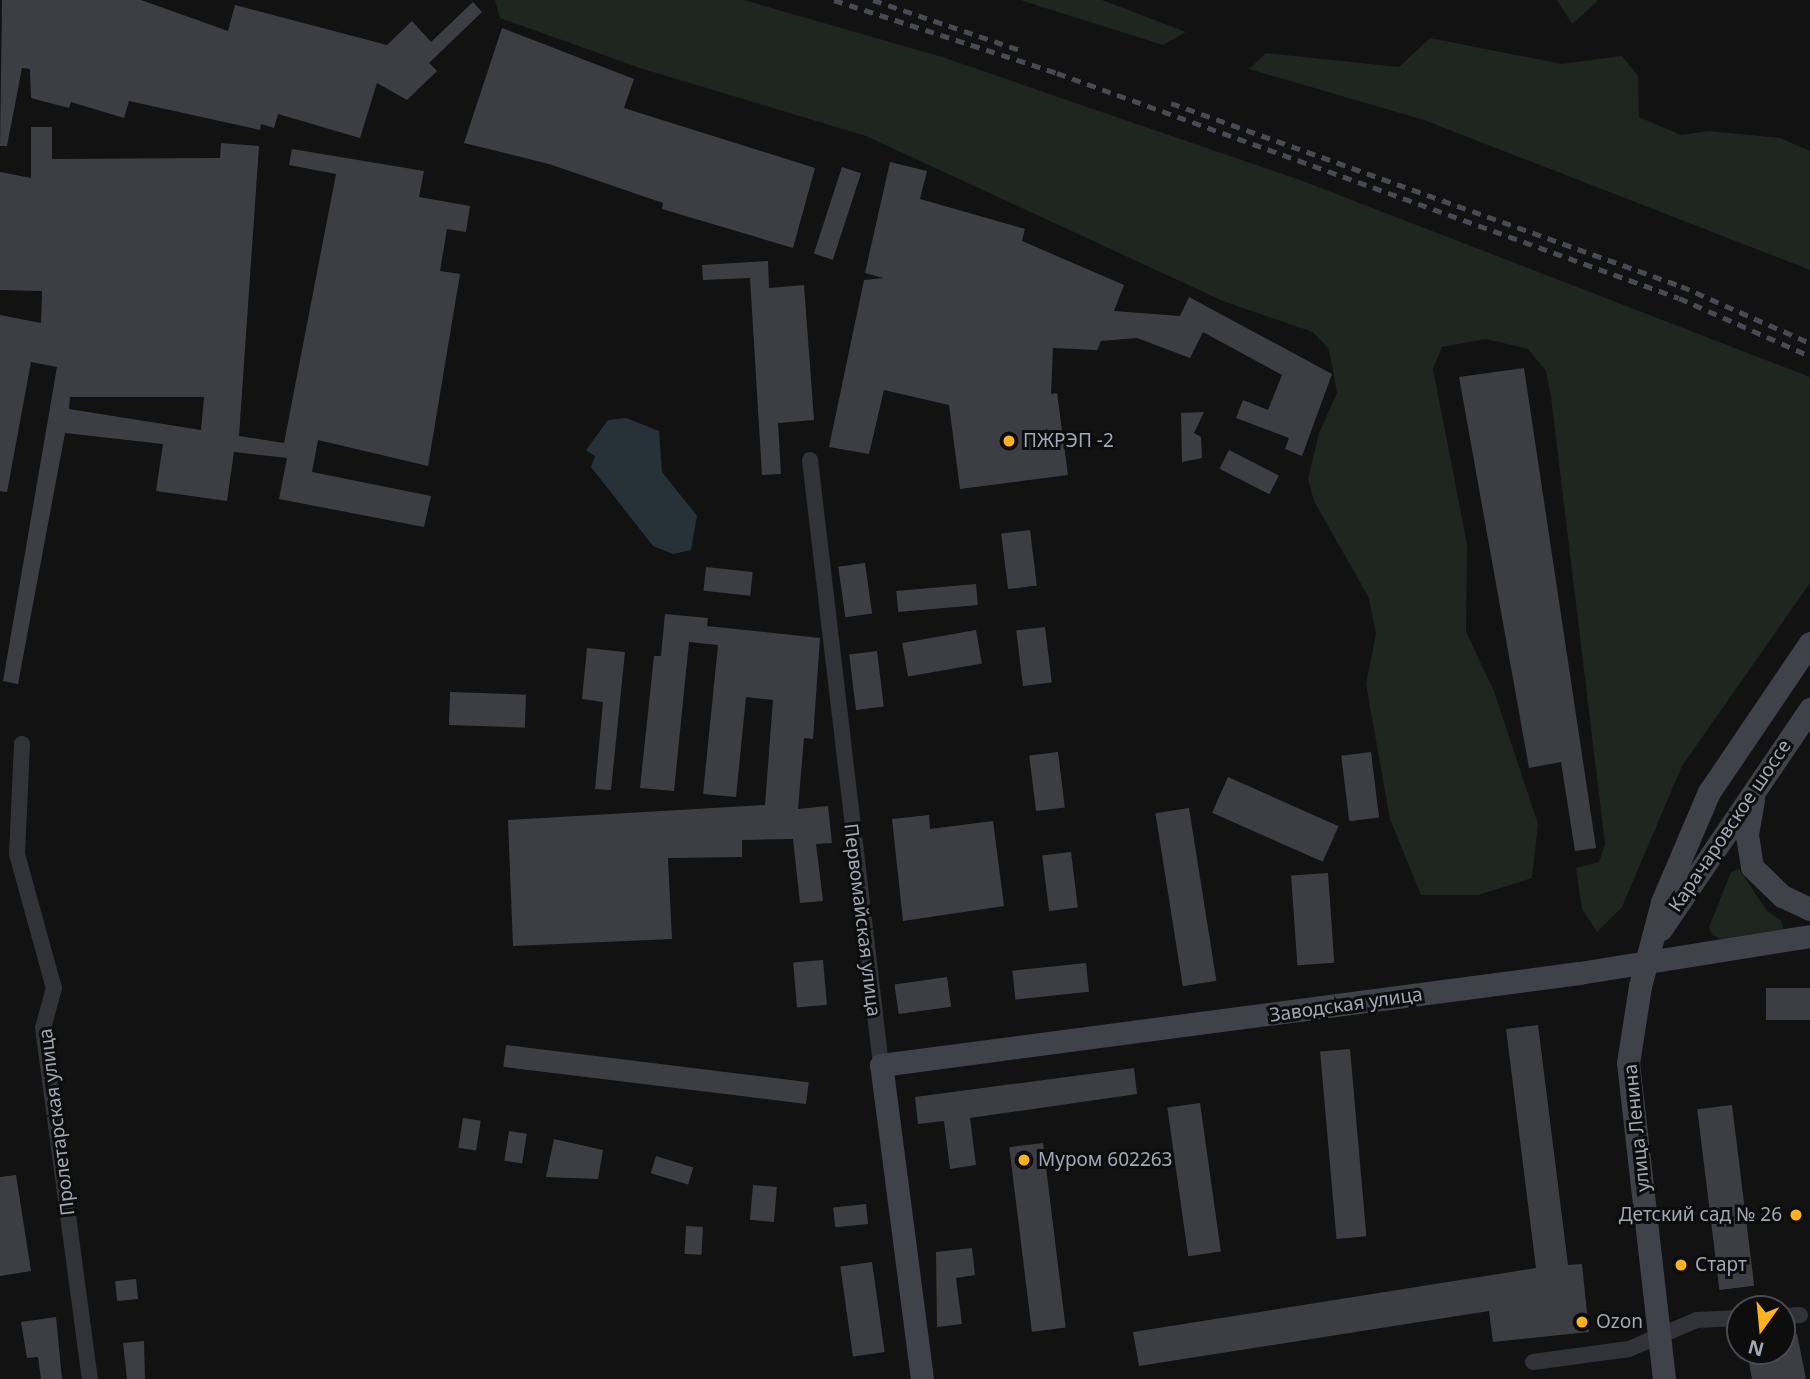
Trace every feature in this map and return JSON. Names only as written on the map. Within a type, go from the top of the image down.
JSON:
[{"type":"street","name":"Первомайская улица","points":[[810,460],[881,1065],[922,1379]]},
{"type":"street","name":"Карачаровское шоссе","points":[[1648,952],[1677,860],[1732,753],[1810,643]]},
{"type":"street","name":"Карачаровское шоссе","points":[[1648,952],[1755,787],[1810,709]]},
{"type":"street","name":"Пролетарская улица","points":[[22,744],[18,854],[54,988],[43,1028],[90,1379]]},
{"type":"street","points":[[1755,787],[1747,835],[1752,867],[1782,896],[1810,909]]},
{"type":"street","points":[[1677,860],[1682,876],[1698,875]]},
{"type":"street","name":"Заводская улица","points":[[881,1065],[1648,952],[1810,936]]},
{"type":"street","name":"улица Ленина","points":[[1648,952],[1628,1063],[1664,1379]]},
{"type":"street","points":[[1796,1315],[1800,1315]]},
{"type":"street","points":[[1533,1362],[1629,1349],[1697,1320],[1726,1319]]},
{"type":"shaded area","points":[[495,0],[744,0],[942,57],[1300,180],[1810,377],[1810,583],[1682,766],[1622,907],[1597,932],[1582,909],[1576,868],[1599,862],[1605,844],[1551,397],[1546,371],[1528,349],[1486,339],[1442,347],[1433,369],[1467,544],[1466,632],[1494,691],[1538,824],[1532,878],[1478,895],[1421,895],[1390,819],[1366,684],[1376,634],[1369,598],[1314,501],[1308,479],[1319,433],[1337,393],[1329,349],[1313,332],[1223,301],[866,136],[643,69],[500,18]]},
{"type":"shaded area","points":[[1020,0],[1102,0],[1186,32],[1163,45]]},
{"type":"shaded area","points":[[1557,0],[1597,0],[1597,2],[1572,24]]},
{"type":"shaded area","points":[[1430,38],[1562,64],[1622,56],[1638,76],[1639,117],[1681,135],[1709,131],[1780,138],[1810,151],[1810,270],[1424,120],[1249,69],[1266,53],[1399,67]]},
{"type":"shaded area","points":[[626,418],[659,431],[662,472],[697,516],[691,550],[673,554],[653,546],[591,467],[595,456],[586,450],[608,420]]},
{"type":"shaded area","points":[[1739,869],[1767,911],[1782,921],[1783,929],[1721,939],[1712,935],[1709,927],[1731,872]]},
{"type":"building","points":[[2,0],[141,0],[228,31],[235,5],[387,45],[412,21],[431,42],[473,2],[482,12],[429,63],[437,71],[407,100],[377,83],[360,138],[278,114],[274,128],[261,124],[260,130],[129,101],[124,118],[71,102],[69,108],[31,98],[30,69],[22,68],[7,146],[0,146]]},
{"type":"building","points":[[502,28],[634,79],[624,108],[815,168],[793,248],[662,209],[663,203],[549,164],[464,143]]},
{"type":"building","points":[[31,127],[52,127],[52,159],[220,158],[221,143],[259,146],[239,436],[284,443],[336,174],[289,165],[292,149],[424,171],[419,197],[470,206],[466,232],[447,229],[440,271],[460,274],[428,466],[318,440],[312,472],[431,496],[424,527],[279,499],[287,458],[234,452],[227,501],[156,491],[163,444],[65,433],[18,684],[3,681],[57,367],[31,362],[7,492],[0,491],[0,315],[41,323],[42,291],[0,290],[0,172],[31,178]],"holes":[[[70,397],[204,397],[201,430],[69,409]]]},
{"type":"building","points":[[890,162],[927,171],[920,199],[1025,229],[1022,241],[1124,285],[1114,311],[1180,316],[1189,297],[1332,374],[1302,456],[1285,449],[1289,438],[1236,418],[1243,400],[1268,410],[1282,375],[1203,332],[1190,358],[1137,338],[1101,341],[1097,350],[1053,348],[1051,394],[1057,393],[1068,475],[960,489],[949,405],[884,390],[869,454],[829,447],[864,280],[883,278],[865,273]]},
{"type":"building","points":[[842,167],[861,173],[833,260],[814,254]]},
{"type":"building","points":[[768,261],[769,288],[804,285],[814,420],[778,423],[781,474],[762,475],[750,278],[703,280],[702,265]]},
{"type":"building","points":[[1524,368],[1596,848],[1575,851],[1561,762],[1529,768],[1459,377]]},
{"type":"building","points":[[1204,412],[1194,433],[1201,437],[1202,458],[1182,462],[1181,413]]},
{"type":"building","points":[[1229,450],[1279,475],[1269,494],[1219,469]]},
{"type":"building","points":[[1030,530],[1037,586],[1008,589],[1001,534]]},
{"type":"building","points":[[865,563],[872,614],[845,617],[838,567]]},
{"type":"building","points":[[706,567],[753,572],[750,596],[703,591]]},
{"type":"building","points":[[976,584],[978,605],[898,612],[896,591]]},
{"type":"building","points":[[665,614],[708,618],[707,626],[820,638],[813,739],[804,738],[798,809],[828,806],[832,843],[816,844],[823,901],[800,903],[793,839],[742,840],[742,857],[668,858],[672,939],[513,946],[508,820],[765,805],[773,700],[746,697],[736,797],[703,794],[718,645],[689,642],[674,791],[640,788],[654,656],[661,656]]},
{"type":"building","points":[[1045,627],[1052,683],[1023,686],[1016,631]]},
{"type":"building","points":[[976,630],[982,663],[908,677],[902,643]]},
{"type":"building","points":[[587,648],[625,652],[611,790],[595,789],[603,702],[582,699]]},
{"type":"building","points":[[877,651],[884,707],[856,710],[849,654]]},
{"type":"building","points":[[450,692],[526,695],[525,728],[449,725]]},
{"type":"building","points":[[1058,752],[1065,808],[1036,811],[1029,756]]},
{"type":"building","points":[[1371,752],[1379,818],[1349,821],[1341,756]]},
{"type":"building","points":[[1228,777],[1339,826],[1323,862],[1212,813]]},
{"type":"building","points":[[1189,808],[1216,981],[1183,986],[1155,813]]},
{"type":"building","points":[[929,815],[930,829],[993,821],[1004,906],[903,921],[892,819]]},
{"type":"building","points":[[1071,852],[1078,908],[1049,911],[1042,856]]},
{"type":"building","points":[[1328,873],[1334,963],[1297,965],[1291,876]]},
{"type":"building","points":[[823,960],[827,1005],[797,1007],[793,963]]},
{"type":"building","points":[[1086,963],[1089,992],[1015,1000],[1012,971]]},
{"type":"building","points":[[947,977],[951,1007],[899,1014],[895,984]]},
{"type":"building","points":[[1766,988],[1810,988],[1810,1020],[1766,1020]]},
{"type":"building","points":[[1538,1025],[1568,1265],[1582,1264],[1589,1332],[1493,1342],[1489,1311],[1139,1366],[1133,1332],[1536,1268],[1506,1029]]},
{"type":"building","points":[[506,1045],[809,1082],[806,1104],[503,1067]]},
{"type":"building","points":[[1350,1049],[1366,1236],[1336,1239],[1320,1052]]},
{"type":"building","points":[[1134,1068],[1137,1094],[970,1118],[976,1165],[950,1169],[944,1121],[918,1124],[915,1097]]},
{"type":"building","points":[[1200,1103],[1221,1252],[1188,1256],[1167,1108]]},
{"type":"building","points":[[1732,1105],[1754,1286],[1719,1290],[1697,1109]]},
{"type":"building","points":[[463,1118],[481,1121],[476,1150],[458,1148]]},
{"type":"building","points":[[509,1131],[527,1134],[522,1163],[504,1161]]},
{"type":"building","points":[[554,1139],[603,1150],[598,1179],[546,1177]]},
{"type":"building","points":[[1043,1143],[1066,1328],[1032,1332],[1009,1147]]},
{"type":"building","points":[[656,1156],[693,1167],[688,1185],[651,1173]]},
{"type":"building","points":[[16,1175],[31,1271],[0,1276],[0,1177]]},
{"type":"building","points":[[753,1185],[777,1187],[774,1222],[750,1220]]},
{"type":"building","points":[[866,1204],[868,1224],[835,1227],[833,1207]]},
{"type":"building","points":[[686,1226],[703,1227],[702,1255],[685,1254]]},
{"type":"building","points":[[972,1248],[975,1275],[956,1278],[962,1324],[937,1327],[936,1252]]},
{"type":"building","points":[[872,1262],[885,1352],[853,1357],[840,1266]]},
{"type":"building","points":[[136,1279],[138,1299],[117,1301],[115,1281]]},
{"type":"building","points":[[56,1317],[62,1379],[41,1379],[38,1357],[27,1358],[21,1322]]},
{"type":"building","points":[[1796,1334],[1806,1379],[1752,1379],[1750,1365],[1796,1365]]},
{"type":"building","points":[[144,1341],[145,1379],[127,1379],[123,1343]]},
{"type":"railway","points":[[834,0],[1057,73],[1679,298],[1810,356]]},
{"type":"railway","points":[[873,0],[1023,51]]},
{"type":"railway","points":[[1171,103],[1681,286],[1810,343]]},
{"type":"place","name":"ПЖРЭП -2","points":[[1009,441]]},
{"type":"place","name":"Муром 602263","points":[[1024,1160]]},
{"type":"place","name":"Детский сад № 26","points":[[1796,1215]]},
{"type":"place","name":"Старт","points":[[1681,1265]]},
{"type":"place","name":"Ozon","points":[[1582,1322]]}]
